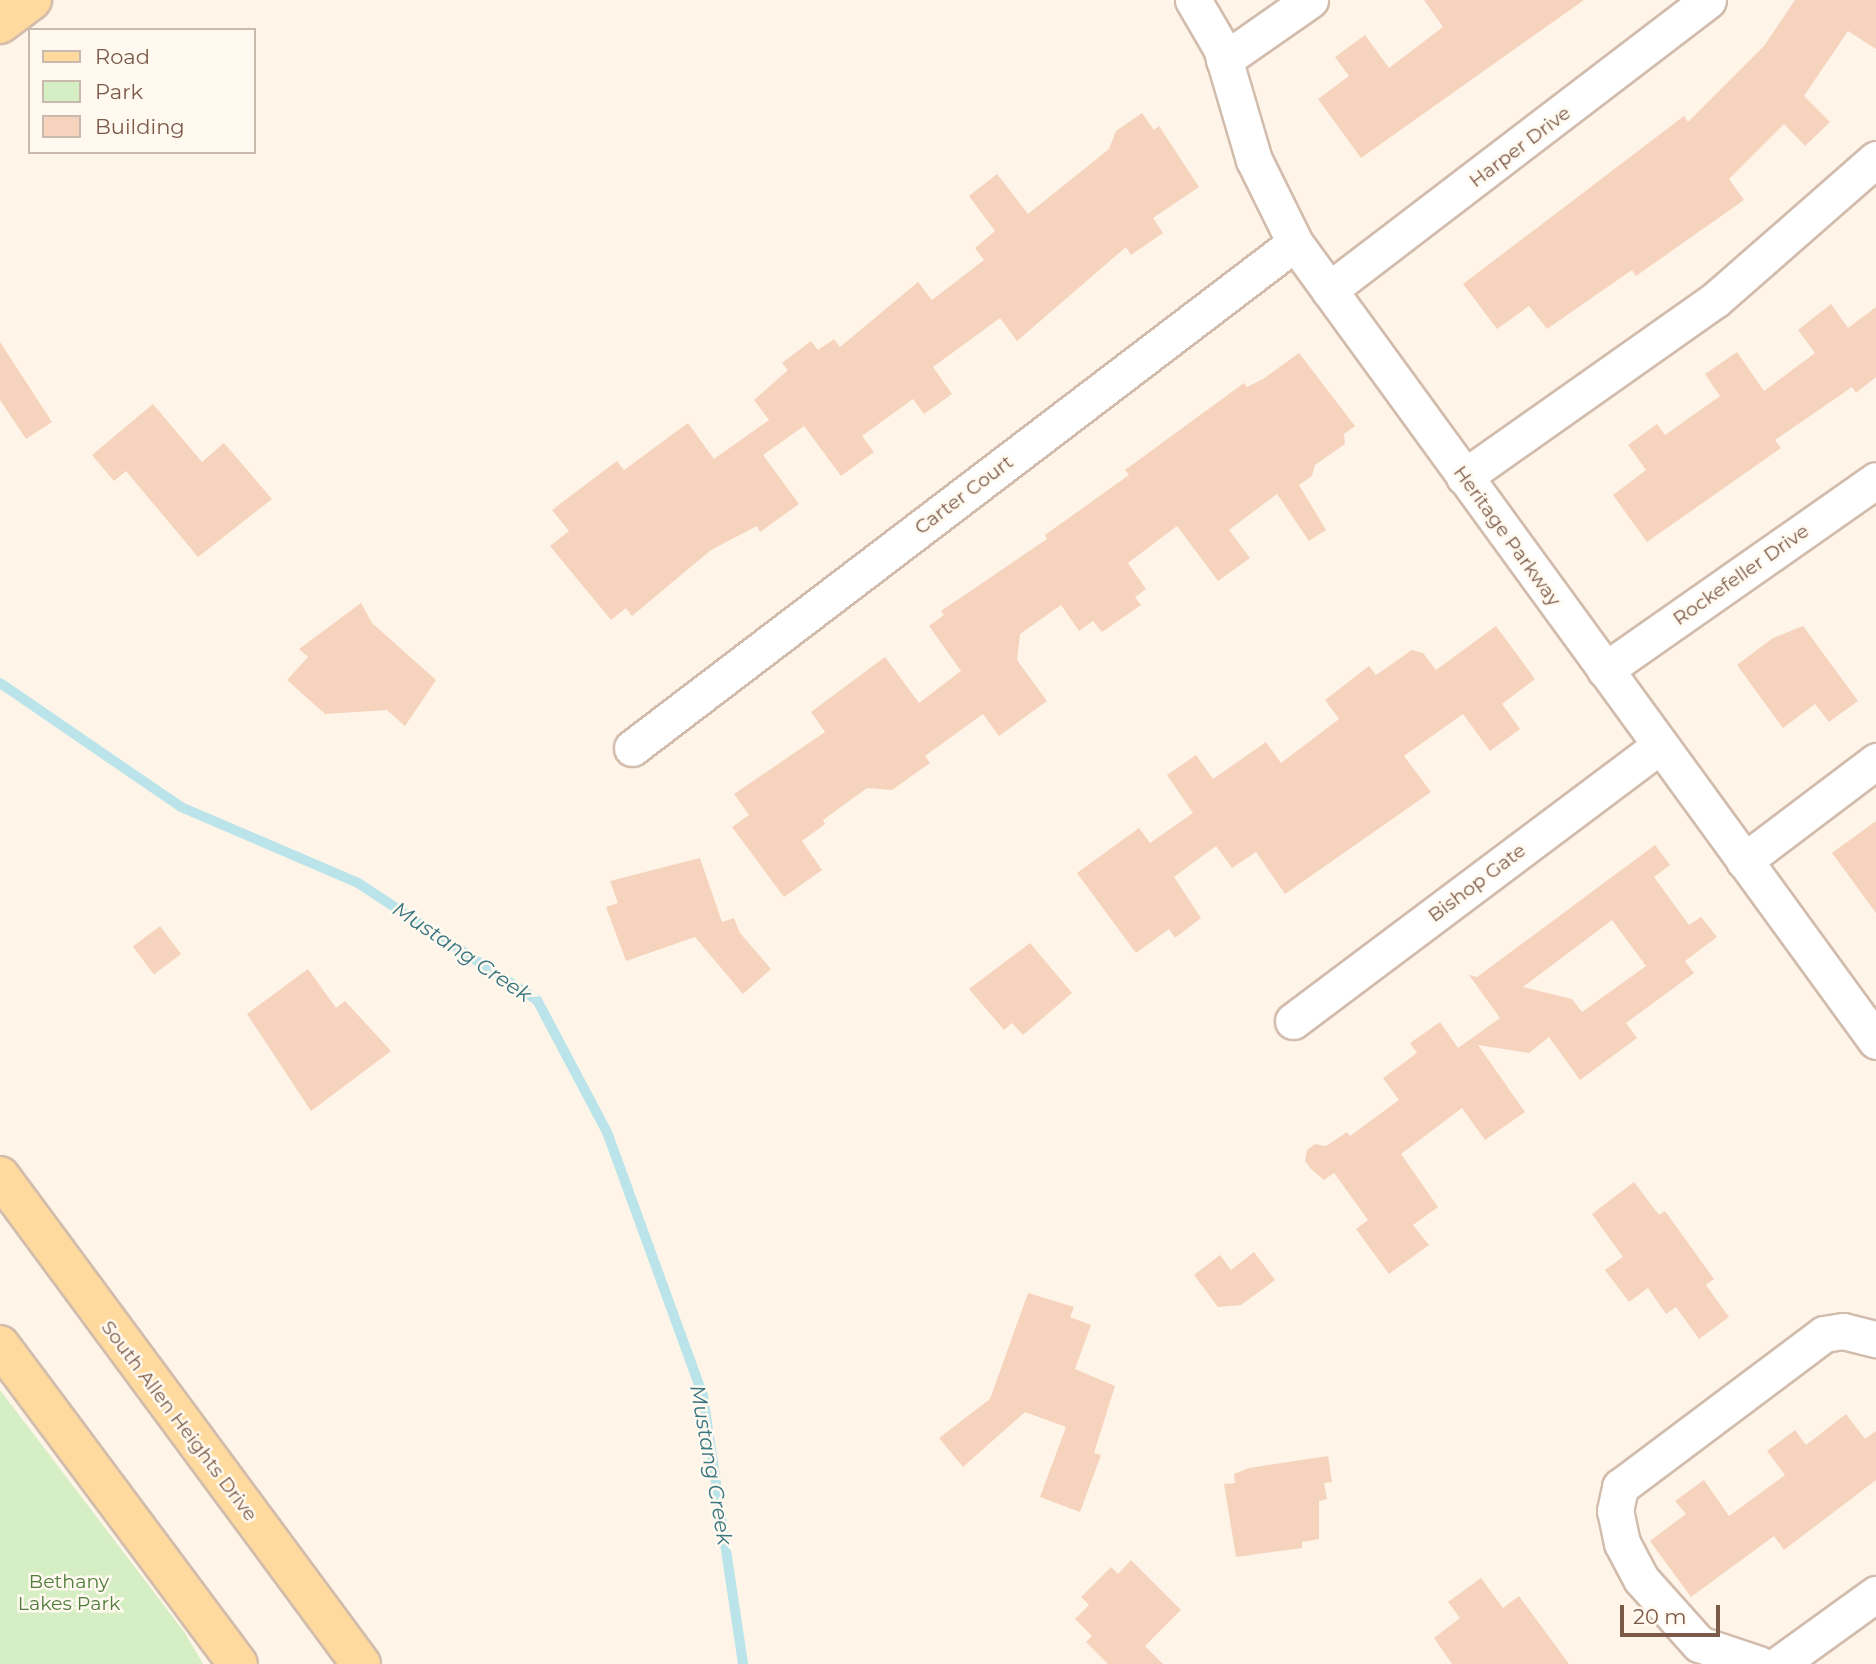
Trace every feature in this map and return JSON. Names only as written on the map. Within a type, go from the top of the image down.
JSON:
[{"type":"main road","points":[[0,24],[32,0]]},
{"type":"main road","name":"South Allen Heights Drive","points":[[0,1176],[360,1664]]},
{"type":"main road","points":[[0,1345],[238,1664]]},
{"type":"street","name":"Heritage Parkway","points":[[1193,0],[1224,60],[1254,160],[1295,243],[1876,1041]]},
{"type":"street","points":[[1224,60],[1310,0]]},
{"type":"street","name":"Harper Drive","points":[[1329,290],[1709,0]]},
{"type":"street","points":[[1464,477],[1716,300],[1876,159]]},
{"type":"street","name":"Carter Court","points":[[632,748],[1295,243]]},
{"type":"street","name":"Rockefeller Drive","points":[[1605,670],[1876,480]]},
{"type":"street","name":"Bishop Gate","points":[[1293,1021],[1660,745]]},
{"type":"street","points":[[1744,861],[1876,761]]},
{"type":"street","points":[[1759,1664],[1699,1644],[1641,1579],[1622,1543],[1615,1511],[1620,1487],[1824,1334],[1843,1331],[1876,1339]]},
{"type":"street","points":[[1779,1664],[1876,1594]]},
{"type":"green space","name":"Bethany Lakes Park","points":[[0,1390],[185,1633],[203,1664],[0,1664]]},
{"type":"building","points":[[1424,0],[1584,0],[1361,158],[1318,99],[1349,76],[1335,57],[1365,35],[1389,68],[1443,27]]},
{"type":"building","points":[[1795,0],[1876,0],[1876,49],[1848,31],[1804,96],[1830,122],[1805,146],[1784,124],[1729,179],[1744,200],[1636,276],[1632,270],[1547,329],[1529,306],[1497,329],[1463,284],[1684,116],[1688,122],[1764,46]]},
{"type":"building","points":[[1142,113],[1154,130],[1159,126],[1199,187],[1153,218],[1163,233],[1131,255],[1126,247],[1017,341],[1000,318],[933,367],[952,394],[924,414],[913,399],[862,436],[874,452],[841,476],[804,426],[763,455],[799,504],[760,532],[757,526],[711,550],[632,616],[626,608],[611,620],[550,546],[569,531],[552,510],[617,461],[624,470],[688,423],[714,459],[769,420],[754,400],[788,370],[782,363],[811,341],[818,350],[834,339],[840,347],[918,282],[932,300],[984,260],[975,248],[995,231],[969,196],[997,174],[1028,214],[1109,149],[1116,131]]},
{"type":"building","points":[[1831,304],[1848,328],[1876,307],[1876,377],[1856,393],[1852,387],[1775,440],[1781,448],[1647,542],[1613,495],[1646,470],[1628,445],[1657,424],[1665,435],[1720,396],[1705,374],[1737,352],[1764,391],[1815,353],[1798,330]]},
{"type":"building","points":[[0,342],[52,422],[26,439],[0,400]]},
{"type":"building","points":[[1299,353],[1355,426],[1344,434],[1345,444],[1315,465],[1312,476],[1299,485],[1326,530],[1309,541],[1277,494],[1229,530],[1250,558],[1218,581],[1177,526],[1128,563],[1146,589],[1135,597],[1141,605],[1102,632],[1093,621],[1079,631],[1061,605],[1020,634],[1017,660],[1047,701],[999,736],[983,714],[925,756],[930,763],[892,790],[867,788],[823,820],[825,824],[802,841],[822,870],[784,897],[732,827],[749,815],[734,794],[825,732],[811,712],[885,657],[919,703],[961,671],[929,626],[944,615],[941,611],[1047,539],[1045,535],[1129,475],[1125,470],[1244,383],[1247,387],[1263,379]]},
{"type":"building","points":[[153,404],[202,462],[224,443],[272,499],[198,557],[126,471],[114,481],[92,455]]},
{"type":"building","points":[[361,603],[372,623],[436,680],[405,726],[387,710],[325,714],[287,680],[308,657],[299,649]]},
{"type":"building","points":[[1496,626],[1535,679],[1502,704],[1520,729],[1490,751],[1463,714],[1404,756],[1431,792],[1285,894],[1256,852],[1232,868],[1216,846],[1174,877],[1201,918],[1175,938],[1169,929],[1136,953],[1077,873],[1139,828],[1150,843],[1193,813],[1167,775],[1196,755],[1213,779],[1266,742],[1281,763],[1339,719],[1325,700],[1369,666],[1376,675],[1412,650],[1423,653],[1436,670]]},
{"type":"building","points":[[1803,626],[1858,701],[1829,722],[1815,704],[1783,728],[1737,665],[1773,638]]},
{"type":"building","points":[[1876,821],[1876,913],[1832,853]]},
{"type":"building","points":[[1655,845],[1670,865],[1654,877],[1689,925],[1701,917],[1717,937],[1685,961],[1694,973],[1626,1023],[1637,1038],[1580,1080],[1549,1037],[1529,1053],[1478,1045],[1525,1112],[1485,1140],[1462,1108],[1401,1154],[1438,1207],[1413,1225],[1429,1245],[1389,1274],[1356,1229],[1368,1220],[1334,1173],[1324,1180],[1311,1169],[1305,1161],[1307,1150],[1315,1144],[1326,1146],[1347,1132],[1350,1136],[1399,1100],[1383,1078],[1417,1053],[1410,1043],[1440,1022],[1458,1048],[1500,1018],[1469,975],[1477,977]],"holes":[[[1612,920],[1646,966],[1582,1012],[1572,999],[1523,987]]]},
{"type":"building","points":[[700,858],[722,922],[734,918],[740,933],[771,969],[743,994],[695,937],[626,961],[606,907],[618,903],[610,881]]},
{"type":"building","points":[[160,926],[181,954],[154,974],[133,946]]},
{"type":"building","points":[[1030,943],[1072,993],[1023,1035],[1012,1023],[1004,1030],[969,989]]},
{"type":"building","points":[[308,969],[336,1008],[345,1001],[391,1051],[311,1111],[247,1014]]},
{"type":"building","points":[[1634,1182],[1659,1215],[1665,1211],[1714,1279],[1706,1285],[1729,1317],[1699,1339],[1676,1307],[1666,1314],[1648,1288],[1629,1302],[1605,1270],[1623,1257],[1592,1214]]},
{"type":"building","points":[[1254,1252],[1275,1280],[1241,1305],[1218,1307],[1194,1275],[1220,1255],[1231,1270]]},
{"type":"building","points":[[1028,1293],[1074,1307],[1070,1317],[1091,1325],[1075,1369],[1115,1386],[1094,1453],[1101,1455],[1080,1512],[1040,1497],[1066,1427],[1025,1412],[963,1467],[939,1438],[990,1399]]},
{"type":"building","points":[[1846,1414],[1865,1439],[1876,1431],[1876,1480],[1784,1550],[1774,1536],[1691,1597],[1650,1541],[1686,1514],[1675,1501],[1704,1480],[1729,1516],[1785,1475],[1767,1451],[1795,1430],[1806,1445]]},
{"type":"building","points":[[1328,1456],[1332,1482],[1324,1483],[1327,1499],[1319,1501],[1319,1539],[1302,1542],[1302,1548],[1236,1557],[1224,1484],[1235,1483],[1234,1474],[1249,1468]]},
{"type":"building","points":[[1131,1560],[1181,1610],[1145,1646],[1163,1664],[1108,1664],[1086,1642],[1092,1636],[1075,1619],[1089,1605],[1081,1597],[1111,1567],[1118,1574]]},
{"type":"building","points":[[1481,1578],[1503,1608],[1519,1596],[1569,1664],[1452,1664],[1434,1638],[1460,1618],[1448,1602]]},
{"type":"waterway","name":"Mustang Creek","points":[[0,683],[181,807],[358,883],[537,1000],[607,1132],[703,1396],[743,1664]]}]
